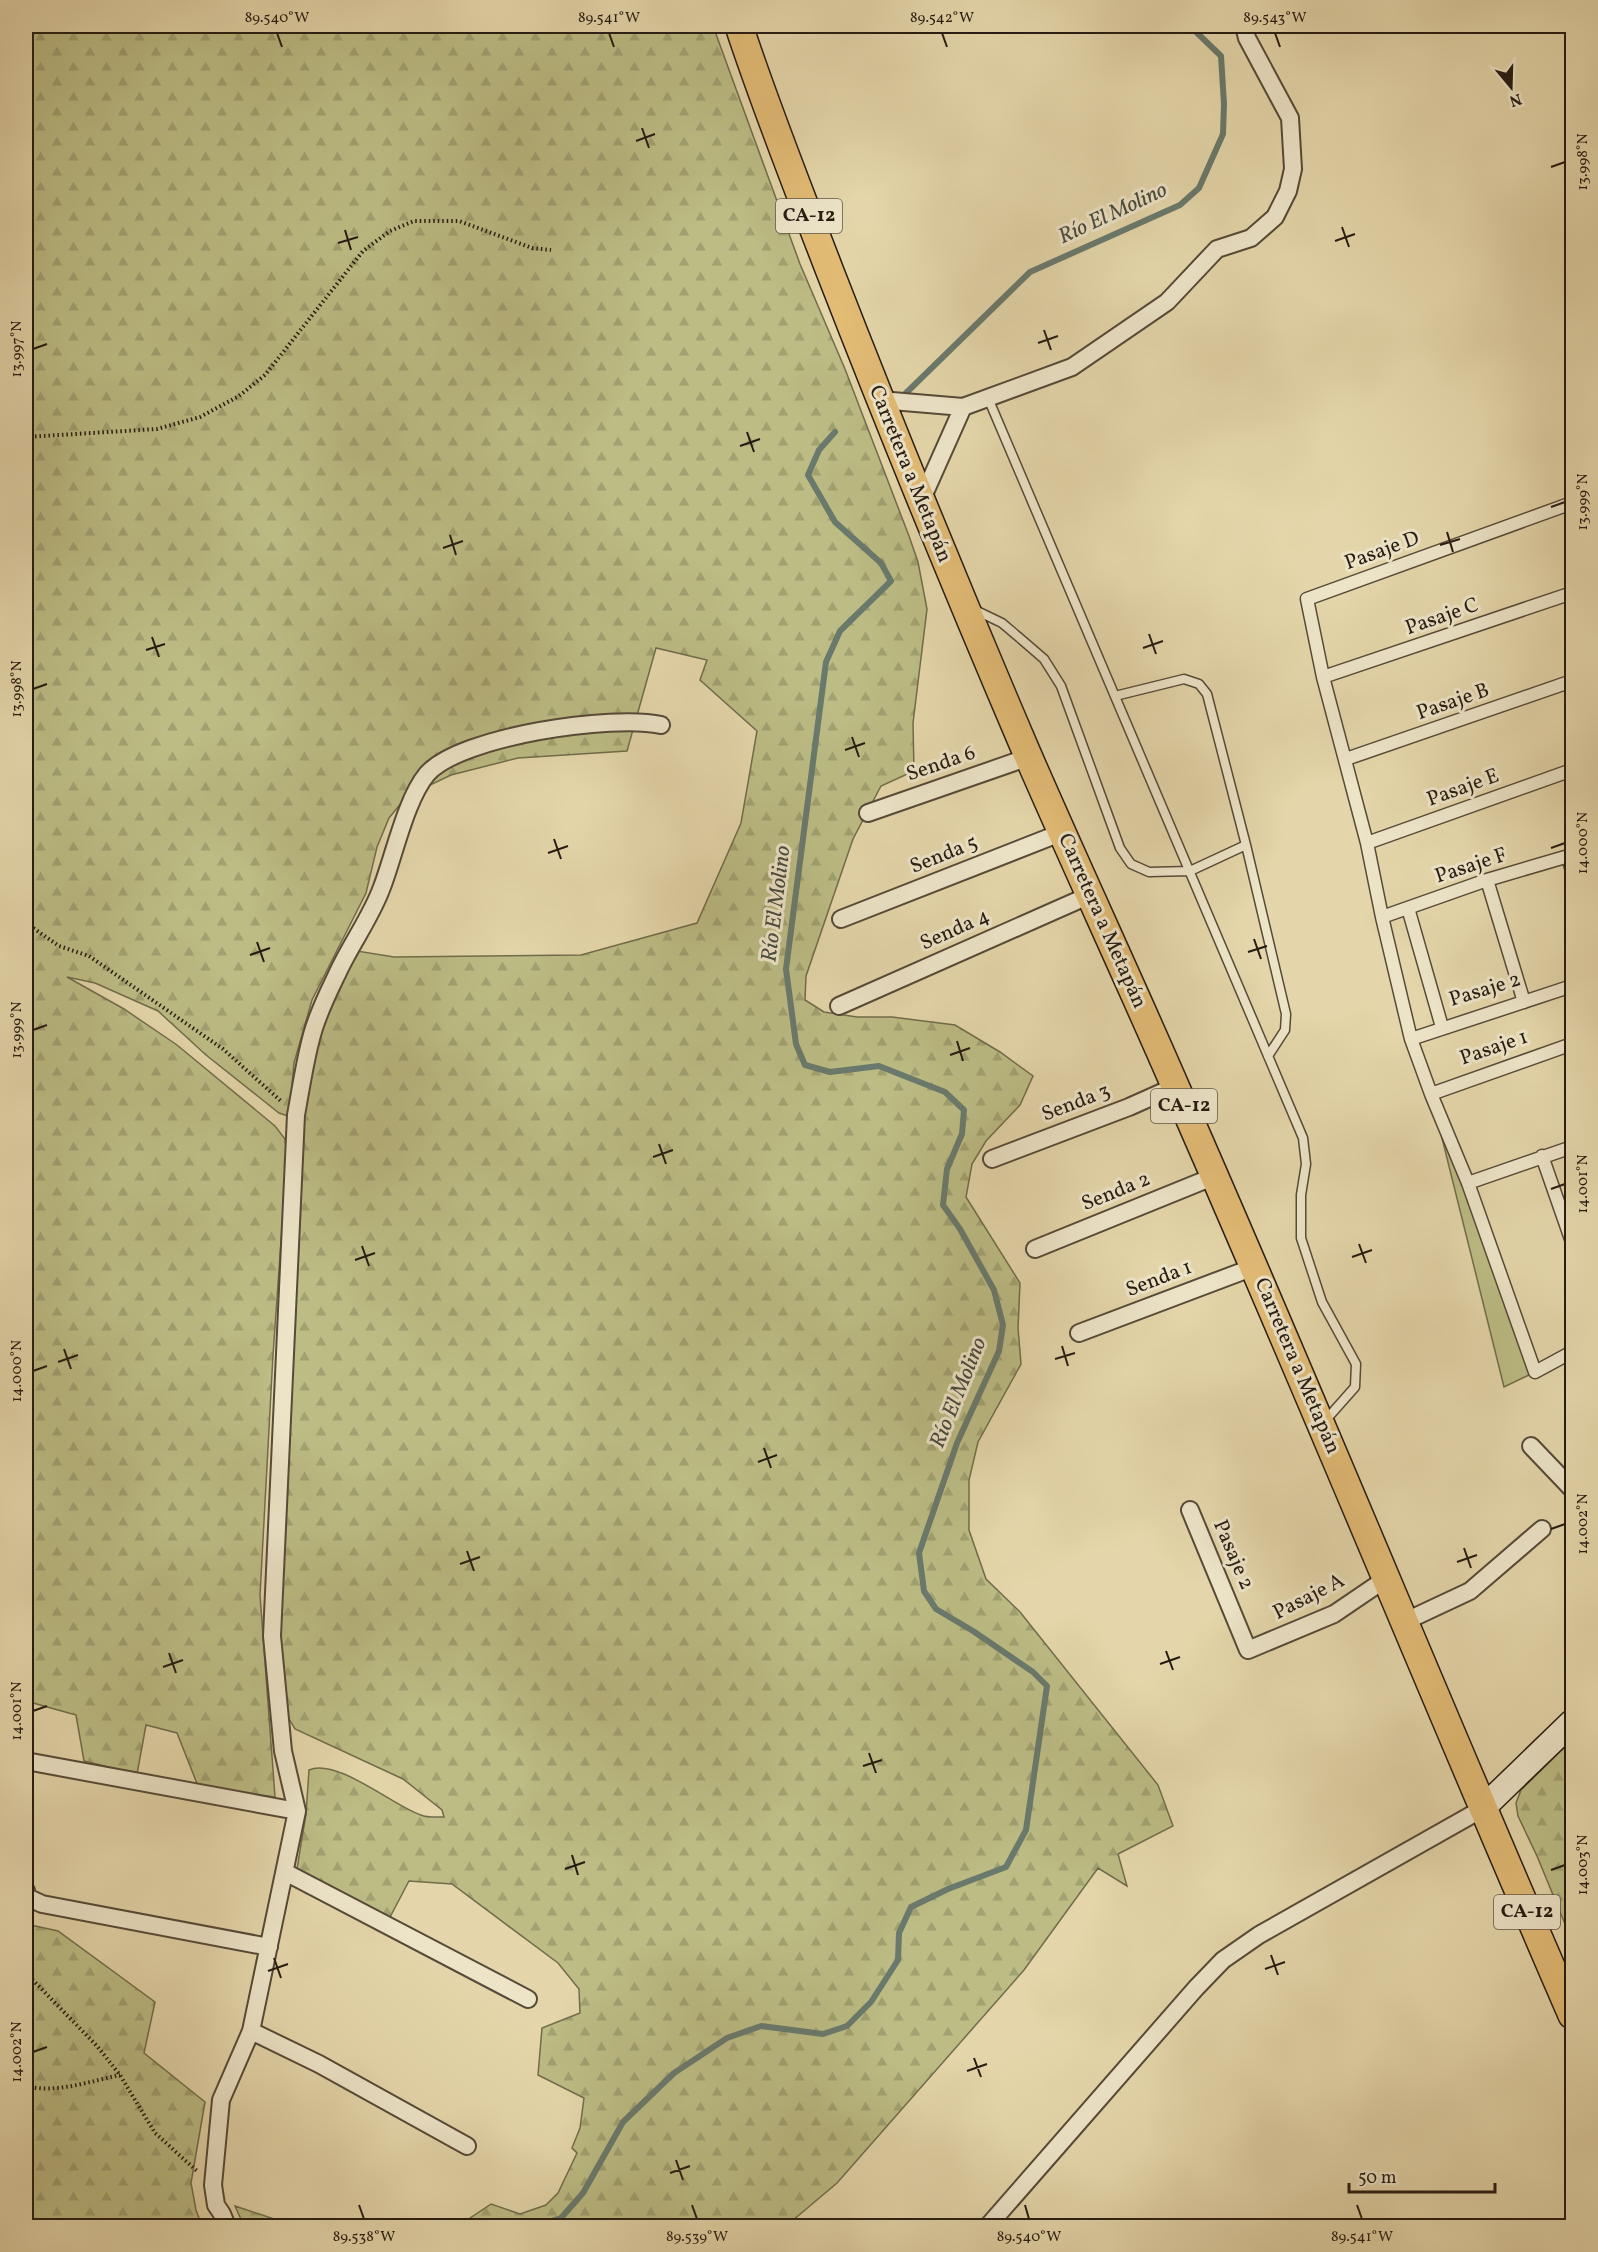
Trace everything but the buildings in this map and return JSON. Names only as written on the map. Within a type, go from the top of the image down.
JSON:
[{"type":"main road","name":"Carretera a Metapán","points":[[739,26],[787,159],[880,400],[964,604],[1029,757],[1215,1176],[1406,1621],[1482,1809]]},
{"type":"main road","points":[[1482,1809],[1572,1722]]},
{"type":"main road","name":"CA-12","points":[[1482,1809],[1572,2015]]},
{"type":"street","points":[[880,400],[963,407],[1072,367],[1167,302],[1217,249],[1251,238],[1275,217],[1288,191],[1293,169],[1290,118],[1247,38],[1244,26]]},
{"type":"street","points":[[922,499],[963,407]]},
{"type":"street","name":"Pasaje D","points":[[1323,677],[1307,599],[1572,503]]},
{"type":"street","name":"Pasaje C","points":[[1323,677],[1572,593]]},
{"type":"street","points":[[1323,677],[1367,843],[1382,917],[1412,1039],[1431,1094],[1468,1183],[1535,1372],[1572,1352]]},
{"type":"street","name":"Pasaje B","points":[[1346,759],[1572,681]]},
{"type":"street","points":[[224,2220],[216,2205],[213,2185],[221,2100],[251,2031],[297,1811],[283,1751],[272,1636],[296,1115],[312,1034],[344,961],[381,889],[399,834],[426,774],[442,761],[459,752],[532,732],[629,721],[661,725]]},
{"type":"street","name":"Senda 6","points":[[868,813],[1029,757]]},
{"type":"street","name":"Pasaje E","points":[[1367,843],[1572,770]]},
{"type":"street","name":"Senda 5","points":[[842,920],[1063,832]]},
{"type":"street","points":[[1570,856],[1572,871]]},
{"type":"street","name":"Pasaje F","points":[[1382,917],[1487,880],[1570,856]]},
{"type":"street","points":[[1487,880],[1524,1002]]},
{"type":"street","name":"Senda 4","points":[[838,1006],[1090,895]]},
{"type":"street","points":[[1408,908],[1442,1027]]},
{"type":"street","name":"Pasaje 2","points":[[1412,1039],[1442,1027],[1572,986]]},
{"type":"street","name":"Pasaje 1","points":[[1431,1094],[1572,1044]]},
{"type":"street","name":"Senda 3","points":[[992,1159],[1129,1107],[1176,1086]]},
{"type":"street","points":[[1468,1183],[1572,1147]]},
{"type":"street","points":[[1542,1156],[1570,1227],[1572,1242]]},
{"type":"street","name":"Senda 2","points":[[1035,1249],[1215,1176]]},
{"type":"street","name":"Senda 1","points":[[1079,1334],[1254,1267]]},
{"type":"street","points":[[1531,1446],[1572,1489]]},
{"type":"street","name":"Pasaje 2","points":[[1190,1510],[1248,1650]]},
{"type":"street","points":[[1406,1621],[1470,1591],[1542,1529]]},
{"type":"street","name":"Pasaje A","points":[[1248,1650],[1334,1614],[1387,1578]]},
{"type":"street","points":[[26,1761],[297,1811]]},
{"type":"street","points":[[988,2226],[1223,1960],[1259,1935],[1482,1809]]},
{"type":"street","points":[[285,1872],[528,1999]]},
{"type":"street","points":[[26,1891],[27,1897],[42,1904],[269,1947]]},
{"type":"street","points":[[251,2031],[319,2064],[467,2146]]},
{"type":"lane","points":[[988,398],[1303,1138],[1306,1164],[1301,1195],[1301,1238],[1322,1302],[1356,1364],[1355,1387],[1322,1425]]},
{"type":"lane","points":[[964,604],[1002,623],[1044,659],[1061,686],[1120,848],[1131,864],[1149,872],[1190,871],[1246,845]]},
{"type":"lane","points":[[1115,696],[1184,679],[1199,684],[1207,694],[1286,1014],[1286,1030],[1268,1056]]},
{"type":"path","points":[[26,31],[30,26]]},
{"type":"path","points":[[26,437],[157,429],[200,417],[229,402],[265,375],[363,251],[390,231],[414,221],[459,221],[532,248],[551,250]]},
{"type":"path","points":[[26,923],[59,946],[89,956],[223,1049],[296,1115]]},
{"type":"path","points":[[26,1973],[97,2046],[120,2075],[155,2133],[213,2185]]},
{"type":"path","points":[[26,2086],[35,2089],[70,2086],[120,2075]]},
{"type":"green space","points":[[26,26],[713,26],[800,264],[845,369],[918,562],[927,609],[913,723],[914,771],[881,786],[853,839],[806,976],[805,1000],[824,1012],[955,1025],[1000,1052],[1033,1076],[1020,1105],[986,1141],[972,1164],[966,1197],[1020,1283],[1018,1328],[1021,1364],[978,1442],[969,1480],[969,1530],[986,1579],[1020,1612],[1158,1785],[1173,1826],[1118,1854],[1127,1886],[1098,1868],[1024,1970],[837,2183],[786,2226],[427,2226],[461,2224],[491,2204],[520,2214],[546,2205],[558,2193],[577,2153],[572,2148],[580,2128],[584,2098],[538,2075],[542,2028],[580,2013],[579,1989],[558,1963],[452,1884],[409,1881],[389,1919],[299,1873],[297,1869],[306,1814],[309,1770],[320,1768],[334,1770],[421,1815],[444,1817],[442,1810],[403,1779],[295,1729],[286,1714],[283,1695],[279,1608],[289,1456],[297,1261],[299,1117],[328,1012],[357,951],[394,957],[581,955],[697,923],[741,823],[757,731],[700,680],[707,660],[656,648],[627,751],[518,758],[451,775],[407,796],[389,818],[377,847],[366,893],[312,1000],[294,1063],[288,1116],[279,1113],[206,1055],[158,1011],[95,983],[67,977],[124,1009],[177,1045],[275,1126],[285,1139],[287,1157],[260,1595],[275,1797],[198,1786],[177,1733],[146,1725],[137,1774],[84,1761],[76,1715],[33,1703],[26,1715]]},
{"type":"green space","points":[[1431,1094],[1535,1372],[1504,1387]]},
{"type":"green space","points":[[1572,1740],[1572,1941],[1518,1816],[1516,1803],[1521,1790]]},
{"type":"green space","points":[[26,1924],[58,1931],[155,2002],[144,2053],[205,2102],[191,2183],[196,2210],[202,2226],[26,2226]]},
{"type":"green space","points":[[235,2206],[295,2226],[244,2226]]},
{"type":"waterway","name":"Río El Molino","points":[[904,395],[1030,272],[1180,205],[1199,188],[1223,134],[1221,56],[1192,28],[1184,26]]},
{"type":"waterway","name":"Río El Molino","points":[[536,2226],[561,2218],[583,2193],[623,2122],[674,2073],[727,2038],[761,2026],[823,2034],[847,2026],[871,2002],[898,1960],[899,1933],[911,1907],[948,1889],[1006,1867],[1026,1830],[1047,1686],[1033,1672],[936,1609],[924,1591],[919,1553],[957,1443],[999,1351],[1003,1325],[994,1290],[960,1229],[943,1205],[947,1169],[962,1134],[964,1110],[945,1092],[879,1066],[830,1072],[805,1065],[796,1044],[786,969],[826,662],[840,631],[891,581],[881,563],[835,522],[808,475],[819,450],[835,432]]},
{"type":"waterway","name":"Río El Molino","points":[[207,2226],[237,2224],[248,2226]]}]
